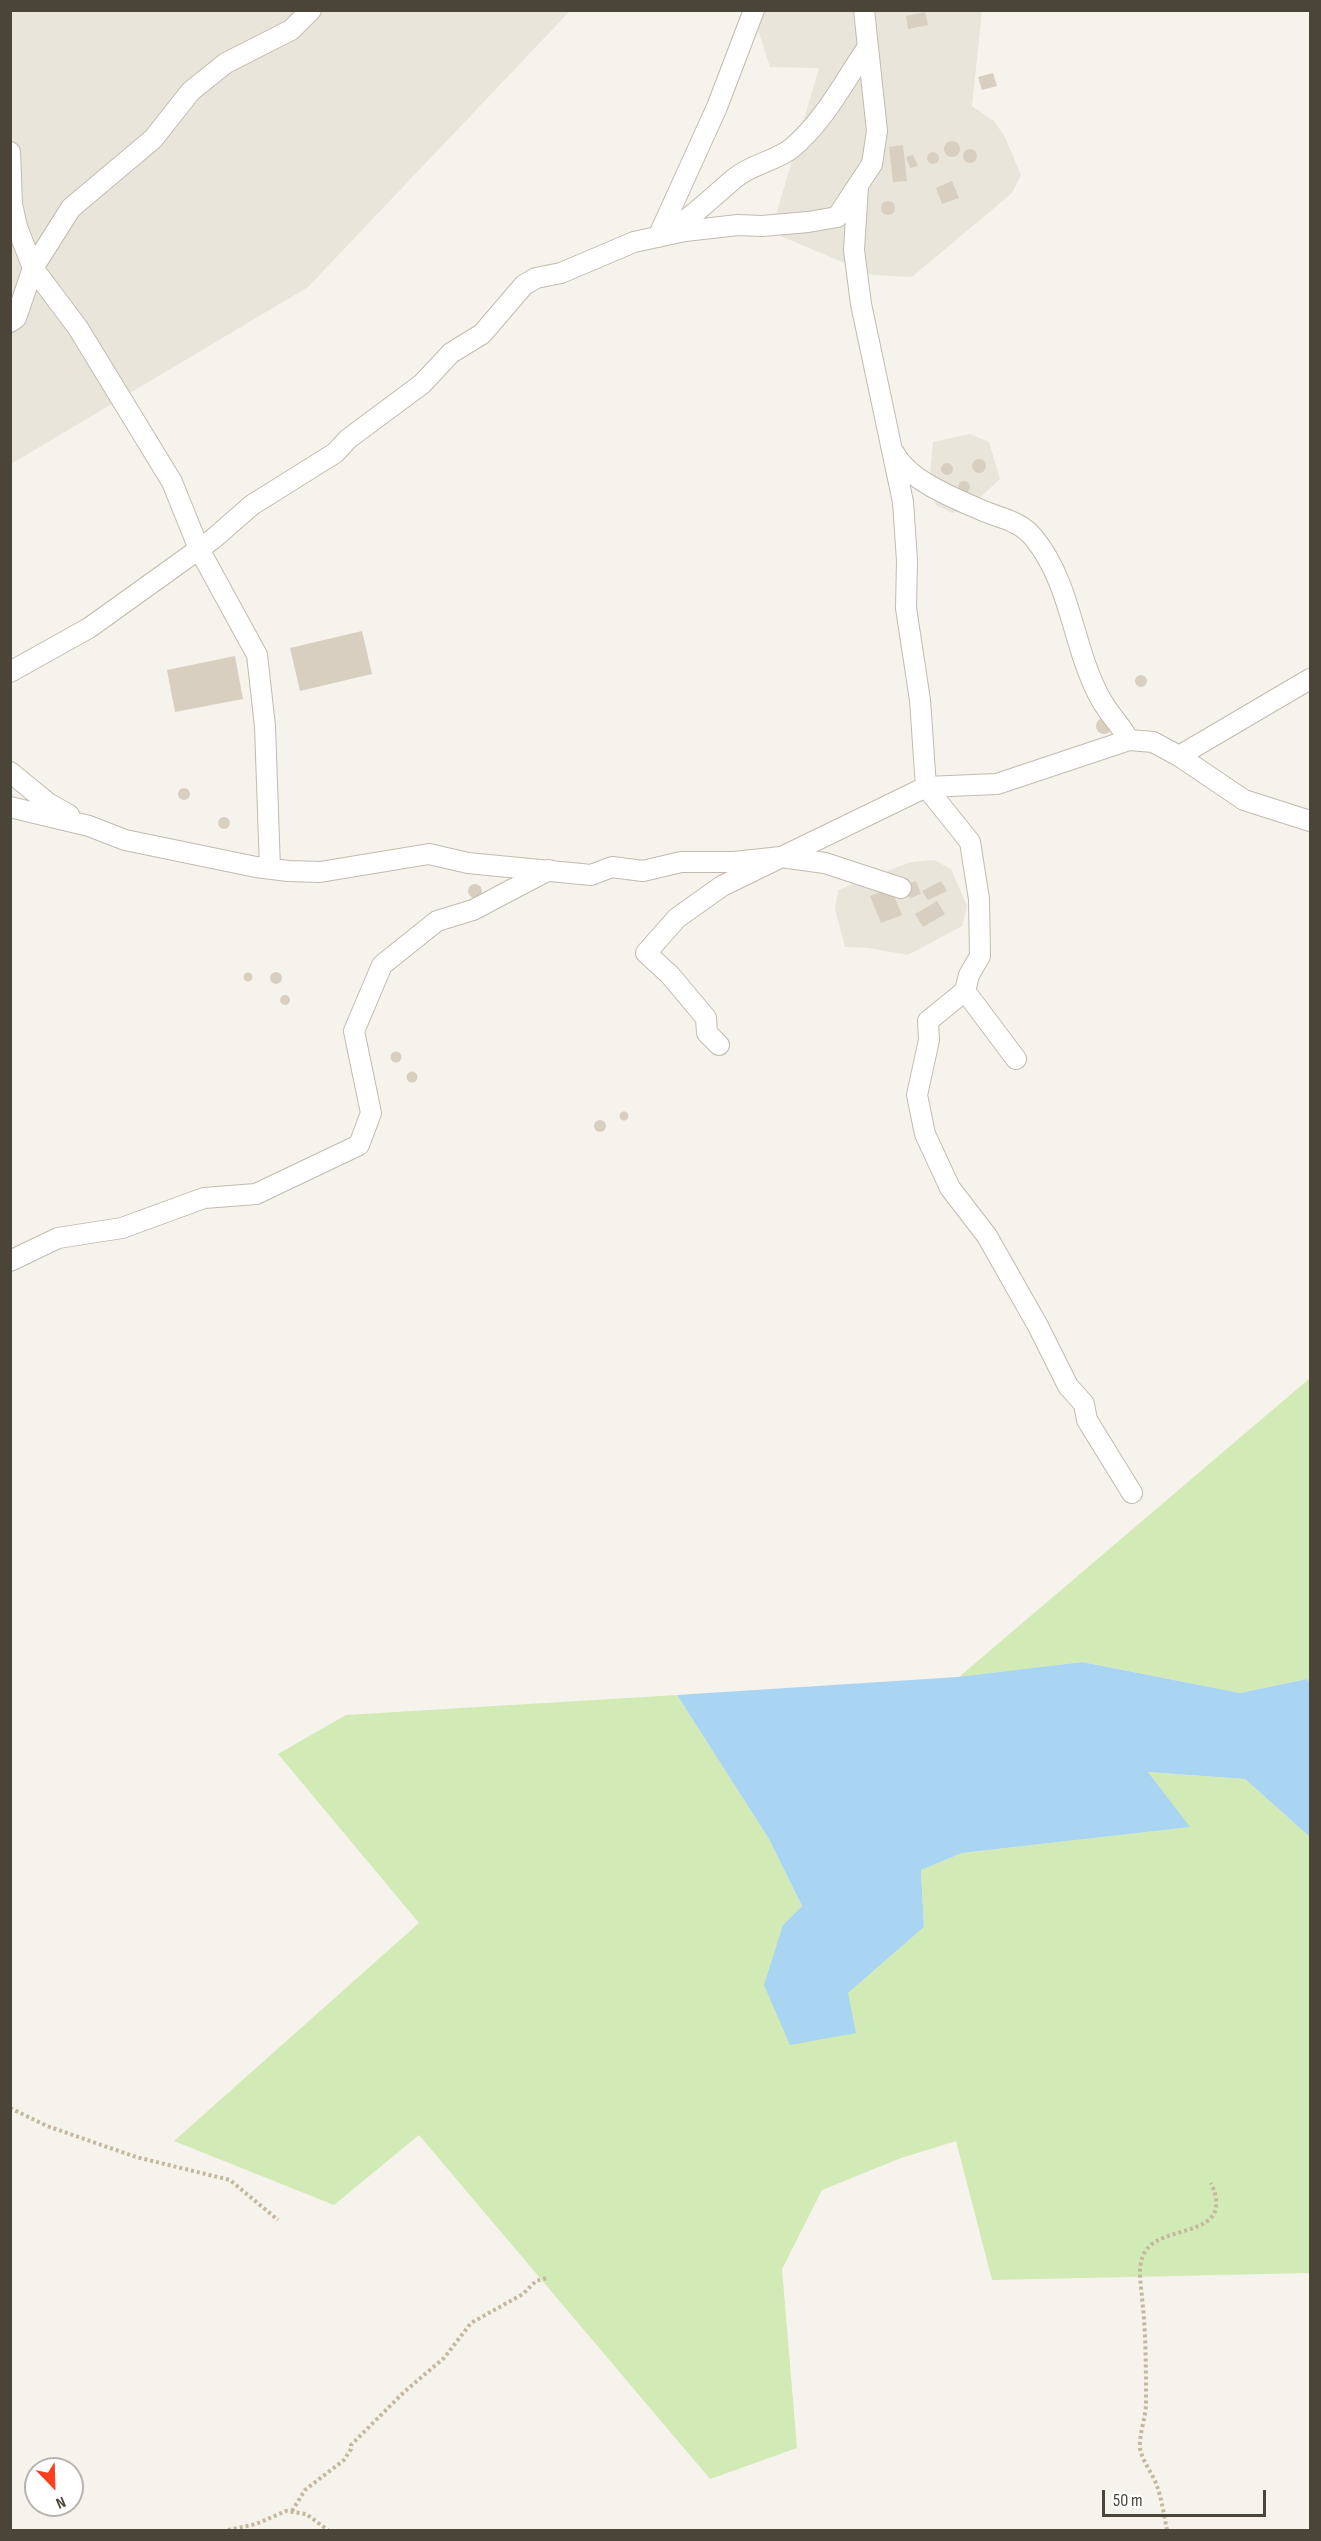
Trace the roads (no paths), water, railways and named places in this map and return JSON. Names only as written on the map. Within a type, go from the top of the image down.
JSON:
[{"type":"street","points":[[10,322],[19,310],[33,268],[71,208],[153,139],[191,91],[226,63],[291,30],[311,10]]},
{"type":"street","points":[[658,237],[717,107],[754,10]]},
{"type":"street","points":[[10,672],[89,628],[199,549],[252,506],[334,453],[348,439],[400,402],[451,352],[482,334],[524,285],[536,278],[561,273],[634,242],[658,237],[738,225],[762,226],[837,217],[872,164],[877,131],[864,10]]},
{"type":"street","points":[[658,237],[676,229],[737,177],[790,150],[812,129],[867,48]]},
{"type":"street","points":[[10,152],[12,204],[16,227],[33,268],[78,328],[172,482],[199,549],[257,655],[265,726],[270,869]]},
{"type":"street","points":[[858,186],[854,250],[861,304],[903,502],[907,561],[906,608],[920,700],[926,787],[970,842],[979,899],[980,956],[965,991],[928,1021],[929,1040],[917,1095],[925,1134],[950,1188],[987,1236],[1038,1326],[1068,1386],[1084,1404],[1087,1420],[1131,1493]]},
{"type":"street","points":[[889,444],[903,468],[929,485],[983,510],[1019,523],[1034,537],[1057,575],[1098,695],[1129,740]]},
{"type":"street","points":[[1179,756],[1311,679]]},
{"type":"street","points":[[719,1045],[707,1033],[706,1018],[670,975],[646,953],[677,918],[722,886],[926,787],[997,784],[1129,740],[1153,742],[1179,756],[1244,800],[1311,821]]},
{"type":"street","points":[[10,772],[48,803],[90,826],[125,840],[270,869],[320,872],[429,854],[468,863],[591,875],[612,867],[643,871],[681,862],[734,862],[781,857],[825,862],[901,888]]},
{"type":"street","points":[[10,807],[90,826]]},
{"type":"street","points":[[10,1261],[58,1238],[122,1228],[204,1198],[256,1194],[359,1145],[371,1113],[354,1031],[382,965],[437,921],[473,910],[549,870]]},
{"type":"street","points":[[965,991],[1016,1059]]},
{"type":"water","points":[[1082,1662],[1240,1693],[1307,1679],[1310,1683],[1310,1837],[1245,1779],[1148,1772],[1190,1827],[962,1853],[921,1870],[924,1927],[848,1993],[856,2033],[790,2045],[764,1985],[783,1925],[802,1906],[769,1839],[677,1695],[958,1677]]}]
